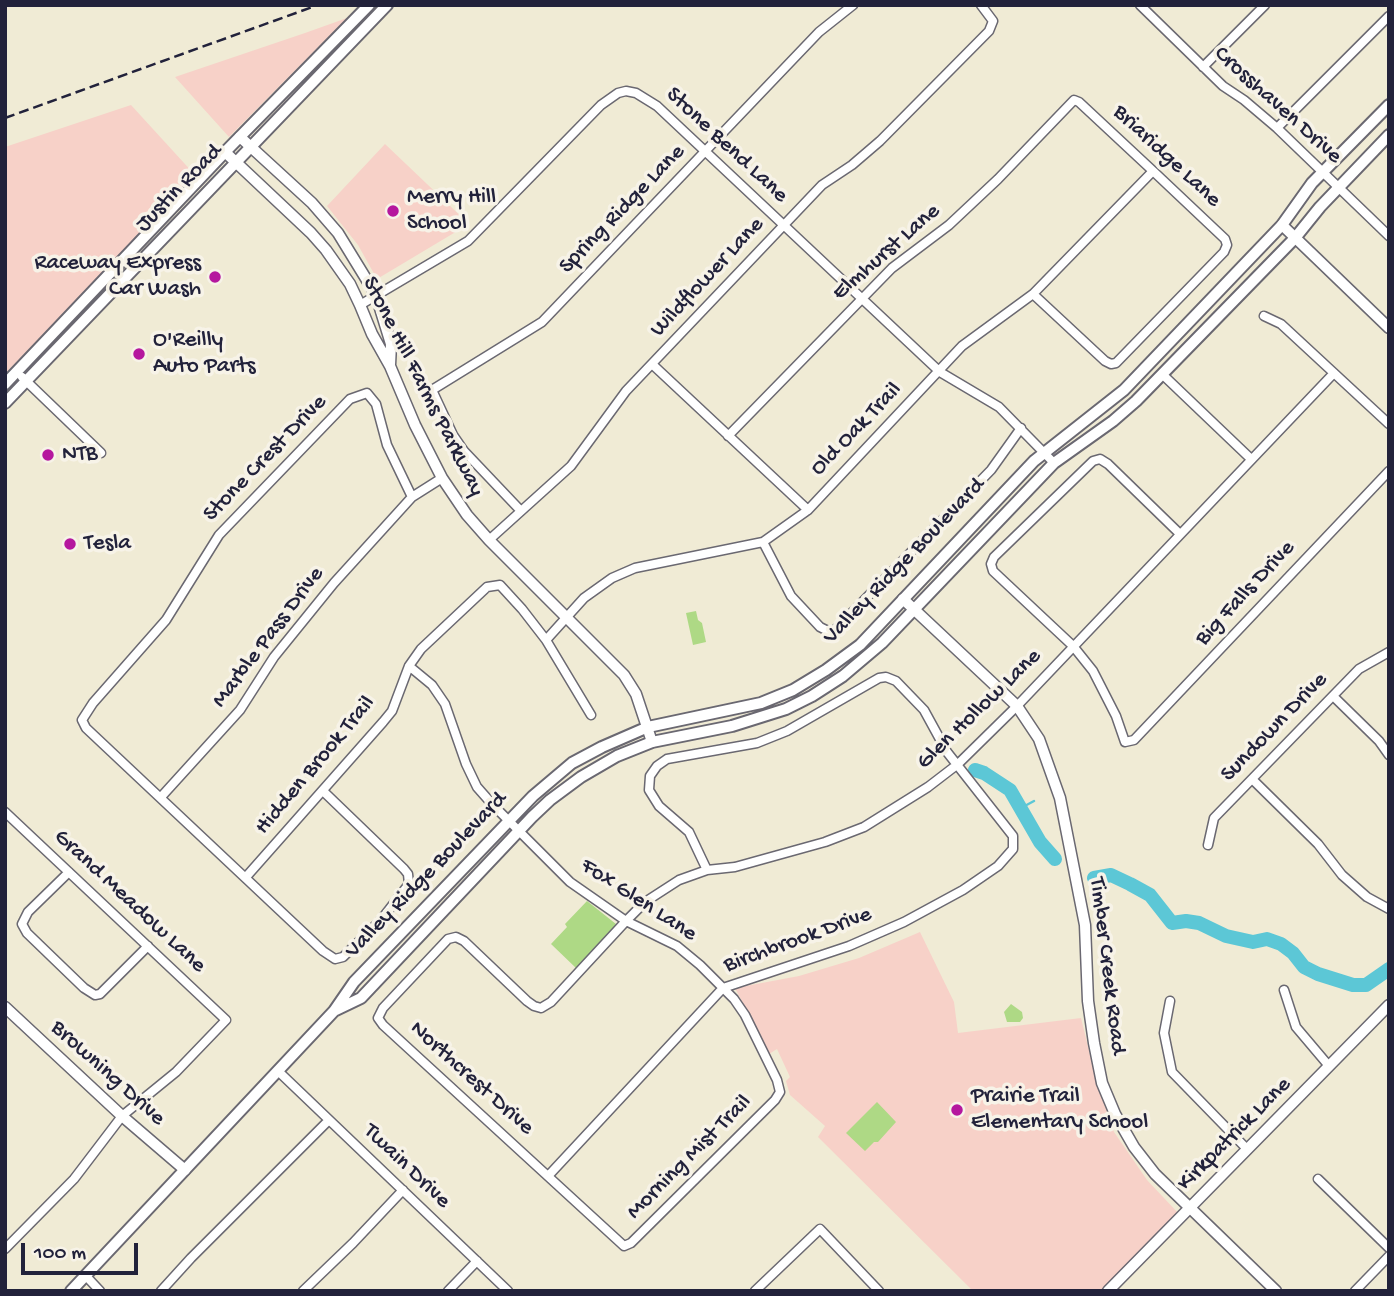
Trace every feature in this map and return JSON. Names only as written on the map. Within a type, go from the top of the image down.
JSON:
[{"type":"main road","name":"Justin Road","points":[[5,384],[369,5]]},
{"type":"main road","name":"Justin Road","points":[[5,403],[387,5]]},
{"type":"main road","name":"Valley Ridge Boulevard","points":[[71,1291],[334,1012],[354,982],[508,820],[572,763],[602,747],[648,727],[761,703],[793,690],[860,645],[1004,491],[1045,452],[1124,390],[1282,225],[1322,172],[1389,105]]},
{"type":"main road","name":"Valley Ridge Boulevard","points":[[334,1012],[361,998],[518,832],[550,800],[581,777],[617,756],[652,742],[760,719],[812,696],[868,656],[1054,463],[1113,421],[1162,374],[1295,238],[1338,187],[1389,135]]},
{"type":"main road","points":[[117,267],[126,276]]},
{"type":"street","name":"Spring Ridge Lane","points":[[521,510],[464,452],[432,390],[542,321],[819,32],[853,5]]},
{"type":"street","name":"Wildflower Lane","points":[[489,540],[571,466],[626,391],[822,185],[852,165],[880,141],[989,31],[993,21],[981,5]]},
{"type":"street","name":"Crosshaven Drive","points":[[1140,5],[1223,86],[1277,128],[1388,234]]},
{"type":"street","points":[[1203,67],[1265,5]]},
{"type":"street","points":[[1277,128],[1389,16]]},
{"type":"street","name":"Stone Bend Lane","points":[[360,305],[468,241],[601,105],[618,93],[636,93],[651,102],[706,151],[940,372],[990,400],[1054,463]]},
{"type":"street","name":"Briaridge Lane","points":[[1033,294],[1111,364],[1224,252],[1227,245],[1225,239],[1074,100]]},
{"type":"street","name":"Elmhurst Lane","points":[[728,436],[860,299],[892,268],[949,225],[998,179],[1074,100]]},
{"type":"street","points":[[240,137],[312,203],[338,233],[376,295],[389,334],[390,366]]},
{"type":"street","name":"Stone Hill Farms Parkway","points":[[225,152],[311,233],[350,285],[390,366],[410,416],[442,478],[467,515],[489,540],[624,675],[636,694],[652,742]]},
{"type":"street","name":"Old Oak Trail","points":[[546,640],[594,590],[635,568],[763,542],[808,510],[962,346],[1033,294],[1153,171]]},
{"type":"street","points":[[311,233],[325,218]]},
{"type":"street","points":[[1282,225],[1389,328]]},
{"type":"street","points":[[1264,316],[1281,324],[1389,424]]},
{"type":"street","points":[[653,365],[808,510]]},
{"type":"street","points":[[16,372],[101,453]]},
{"type":"street","name":"Glen Hollow Lane","points":[[456,937],[464,941],[527,1001],[541,1008],[551,1002],[645,902],[679,880],[707,870],[735,867],[825,842],[864,827],[928,787],[958,764],[1017,706],[1334,373]]},
{"type":"street","points":[[1162,374],[1251,459]]},
{"type":"street","name":"Stone Crest Drive","points":[[161,797],[86,728],[82,720],[93,703],[166,620],[219,535],[350,399],[367,393],[376,404],[387,446],[412,498]]},
{"type":"street","points":[[763,542],[791,596],[820,627],[832,633],[990,470],[1021,428]]},
{"type":"street","points":[[1073,646],[993,571],[991,564],[994,557],[1083,470],[1093,461],[1100,459],[1180,534]]},
{"type":"street","name":"Big Falls Drive","points":[[1073,646],[1093,671],[1116,716],[1124,740],[1130,743],[1389,471]]},
{"type":"street","name":"Marble Pass Drive","points":[[161,797],[240,710],[274,657],[303,620],[412,498],[442,478]]},
{"type":"street","name":"Hidden Brook Trail","points":[[246,877],[392,711],[409,666],[421,649],[492,585],[500,585],[546,640]]},
{"type":"street","name":"Timber Creek Road","points":[[903,599],[1017,706],[1039,739],[1060,798],[1085,925],[1088,1001],[1094,1043],[1102,1083],[1115,1114],[1134,1147],[1155,1174],[1276,1291]]},
{"type":"street","points":[[546,640],[591,715]]},
{"type":"street","name":"Sundown Drive","points":[[1208,845],[1214,818],[1359,669],[1389,652]]},
{"type":"street","name":"Fox Glen Lane","points":[[409,666],[432,685],[445,704],[477,787],[518,832],[570,882],[626,921],[677,946],[723,988],[746,1015],[778,1080],[780,1092]]},
{"type":"street","name":"Birchbrook Drive","points":[[549,1175],[723,988],[849,946],[904,922],[963,890],[998,866],[1013,849],[1013,836],[947,752],[924,710],[897,681],[886,677],[879,678],[787,732],[757,743],[667,760],[650,776],[649,790],[659,806],[689,832],[707,870]]},
{"type":"street","points":[[1334,696],[1379,741],[1389,755]]},
{"type":"street","points":[[1252,779],[1318,844],[1342,874],[1367,897],[1389,910]]},
{"type":"street","points":[[161,797],[335,960],[343,957],[381,920],[409,884],[408,874],[404,869],[323,791]]},
{"type":"street","name":"Grand Meadow Lane","points":[[5,812],[226,1020],[176,1072],[122,1116]]},
{"type":"street","points":[[69,872],[28,912],[22,924],[27,933],[84,988],[95,995],[107,989],[148,946]]},
{"type":"street","name":"Northcrest Drive","points":[[456,937],[448,939],[383,1008],[378,1018],[624,1246]]},
{"type":"street","points":[[1284,990],[1296,1027],[1329,1066]]},
{"type":"street","points":[[1170,1001],[1164,1033],[1172,1072],[1247,1149]]},
{"type":"street","name":"Kirkpatrick Lane","points":[[1108,1291],[1389,1005]]},
{"type":"street","name":"Browning Drive","points":[[5,1007],[122,1116],[185,1170]]},
{"type":"street","name":"Twain Drive","points":[[278,1071],[509,1291]]},
{"type":"street","name":"Morning Mist Trail","points":[[624,1246],[631,1243],[780,1092]]},
{"type":"street","points":[[5,1249],[74,1179],[122,1116]]},
{"type":"street","points":[[161,1291],[330,1120]]},
{"type":"street","points":[[1318,1179],[1389,1248]]},
{"type":"street","points":[[303,1291],[403,1190]]},
{"type":"street","points":[[755,1291],[820,1229],[879,1291]]},
{"type":"street","points":[[1355,1291],[1389,1256]]},
{"type":"street","points":[[447,1291],[477,1261]]},
{"type":"street","points":[[85,1275],[100,1291]]},
{"type":"shaded area","points":[[347,18],[229,137],[175,77],[305,33]]},
{"type":"shaded area","points":[[131,105],[195,175],[5,374],[5,147]]},
{"type":"shaded area","name":"Merry Hill School","points":[[385,144],[469,224],[377,279],[358,245],[327,206]]},
{"type":"shaded area","name":"Prairie Trail Elementary School","points":[[920,932],[954,1002],[958,1033],[1081,1018],[1097,1083],[1114,1132],[1147,1180],[1180,1215],[1106,1291],[973,1291],[818,1137],[825,1126],[790,1095],[786,1081],[790,1077],[777,1049],[769,1054],[735,988],[799,976],[859,958]]},
{"type":"green space","points":[[696,611],[706,642],[693,645],[686,613]]},
{"type":"green space","points":[[587,901],[616,924],[576,968],[551,944],[567,927],[565,924]]},
{"type":"green space","points":[[1011,1004],[1022,1012],[1023,1018],[1020,1022],[1007,1022],[1004,1012]]},
{"type":"green space","points":[[877,1102],[896,1122],[878,1142],[874,1142],[865,1151],[846,1133]]},
{"type":"waterway","points":[[975,770],[1010,790],[1040,842],[1055,859]]},
{"type":"waterway","points":[[1021,808],[1034,801]]},
{"type":"waterway","points":[[1094,878],[1111,875],[1150,895],[1172,923],[1199,923],[1226,936],[1253,942],[1267,939],[1281,944],[1293,953],[1304,967],[1353,985],[1366,985],[1389,969]]},
{"type":"railway","points":[[5,118],[318,5]]},
{"type":"place","name":"Merry Hill School","points":[[393,211]]},
{"type":"place","name":"Raceway Express Car Wash","points":[[215,277]]},
{"type":"place","name":"O'Reilly Auto Parts","points":[[139,354]]},
{"type":"place","name":"NTB","points":[[48,455]]},
{"type":"place","name":"Tesla","points":[[70,544]]},
{"type":"place","name":"Prairie Trail Elementary School","points":[[957,1110]]}]
